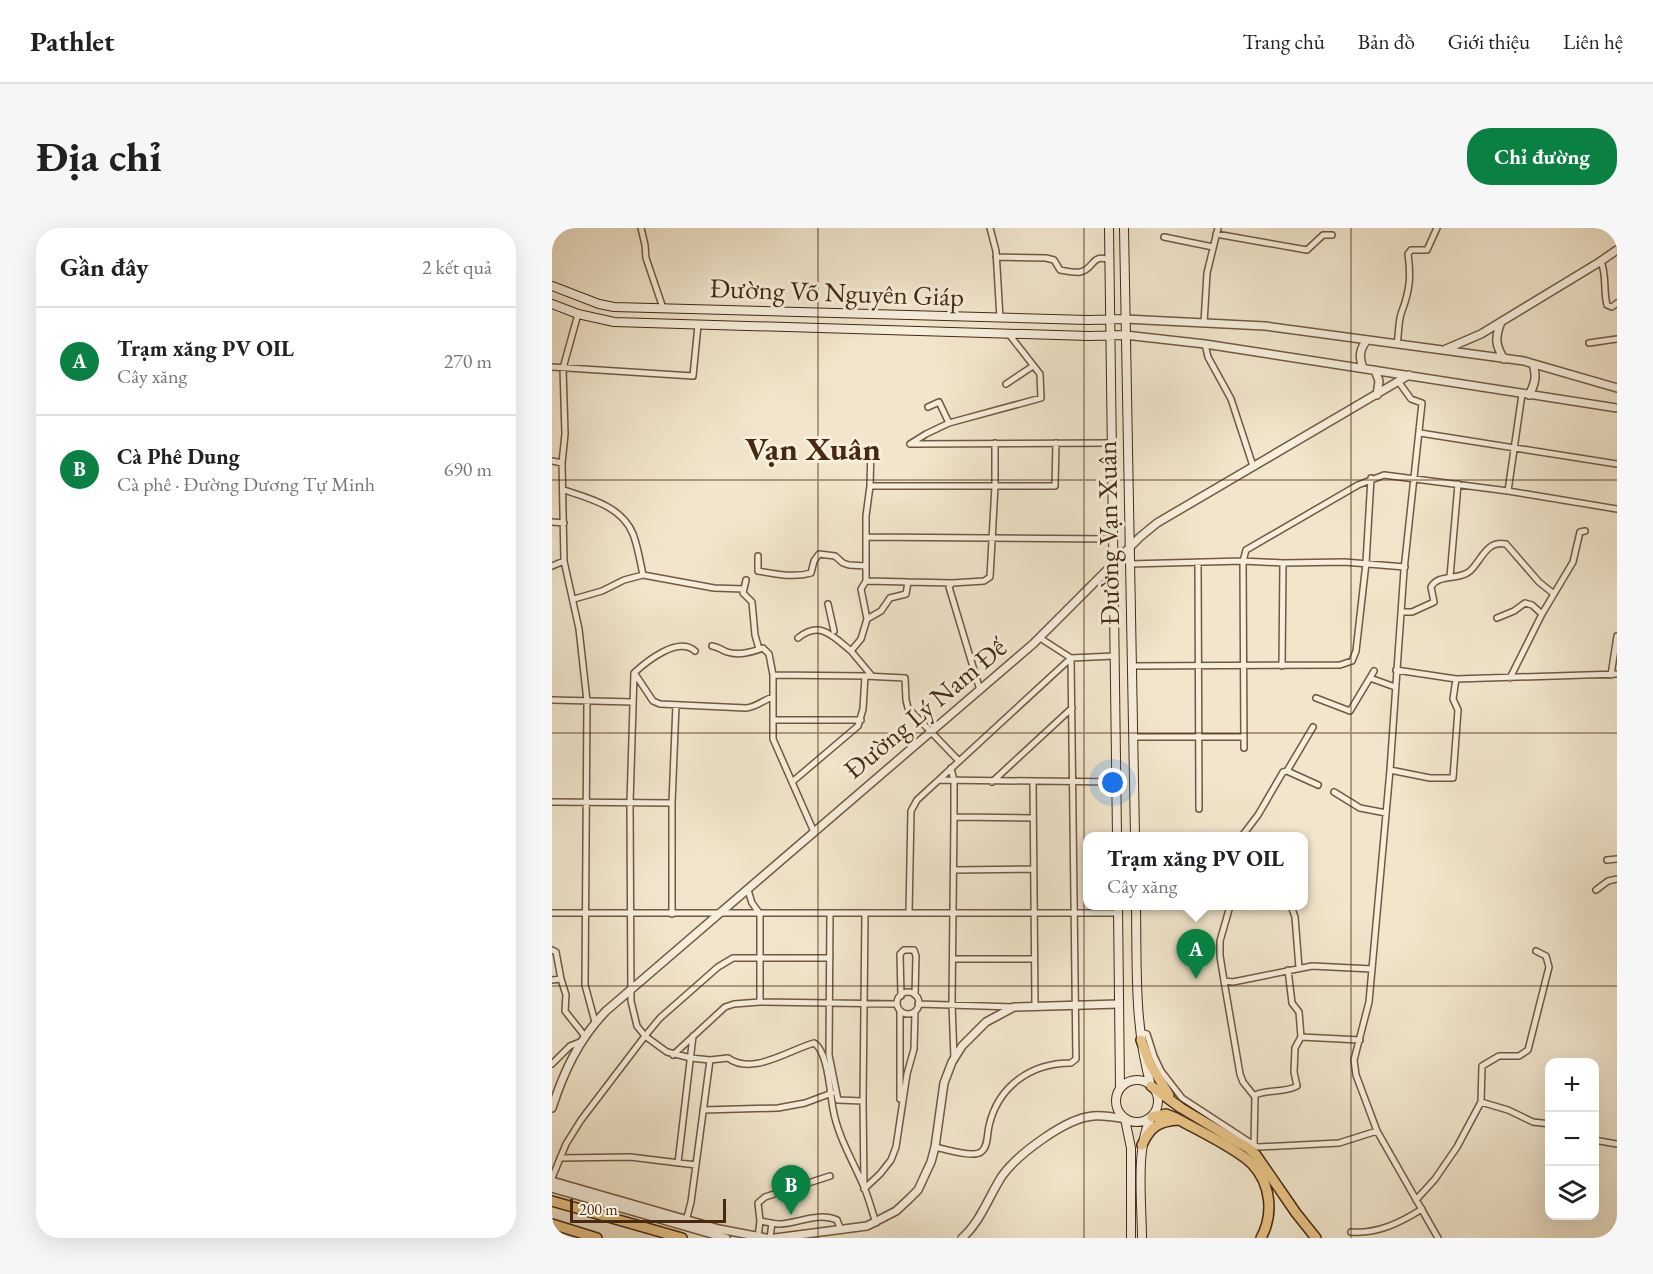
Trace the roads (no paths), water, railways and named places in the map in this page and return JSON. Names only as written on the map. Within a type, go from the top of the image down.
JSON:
[{"type":"highway","points":[[1140,1036],[1158,1078],[1181,1108]]},
{"type":"highway","points":[[1151,1086],[1181,1108],[1256,1155],[1316,1238]]},
{"type":"highway","points":[[1152,1117],[1166,1114],[1181,1120],[1252,1163],[1259,1173],[1269,1202],[1267,1224],[1261,1238]]},
{"type":"highway","points":[[1142,1145],[1147,1132],[1153,1126],[1181,1120]]},
{"type":"highway","points":[[552,1201],[682,1238]]},
{"type":"highway","points":[[552,1224],[597,1238]]},
{"type":"main road","name":"Đường Vạn Xuân","points":[[1109,228],[1117,832]]},
{"type":"main road","name":"Đường Vạn Xuân","points":[[1124,228],[1135,832]]},
{"type":"main road","name":"Đường Võ Nguyên Giáp","points":[[552,286],[599,304],[614,306],[990,318],[1125,319]]},
{"type":"main road","name":"Đường Võ Nguyên Giáp","points":[[552,304],[578,314],[614,322],[1125,335]]},
{"type":"main road","points":[[989,332],[990,318]]},
{"type":"main road","points":[[1118,910],[1120,1088],[1116,1108],[1125,1119],[1131,1148],[1131,1238]]},
{"type":"main road","points":[[1136,910],[1140,1036],[1151,1086]]},
{"type":"main road","points":[[1120,1088],[1132,1080],[1146,1082],[1155,1091],[1158,1104],[1145,1129],[1142,1145],[1142,1238]]},
{"type":"main road","points":[[1125,1119],[1139,1123],[1152,1117]]},
{"type":"street","points":[[641,228],[646,258],[663,308]]},
{"type":"street","points":[[990,228],[996,257],[1000,318]]},
{"type":"street","points":[[1397,344],[1410,280],[1408,254],[1412,250],[1427,250],[1437,228]]},
{"type":"street","points":[[1204,323],[1207,273],[1217,231],[1307,250],[1323,235],[1332,235]]},
{"type":"street","points":[[1164,237],[1213,247]]},
{"type":"street","points":[[1443,350],[1481,334],[1601,262],[1617,250]]},
{"type":"street","points":[[996,257],[1046,258],[1054,260],[1060,270],[1077,273],[1085,270],[1097,259],[1109,260]]},
{"type":"street","points":[[1601,262],[1604,270],[1607,304],[1612,307],[1617,303]]},
{"type":"street","points":[[578,314],[562,368],[566,434],[562,463],[564,561],[574,599],[586,701],[585,985],[596,1022]]},
{"type":"street","points":[[1125,319],[1265,326],[1443,350],[1533,364],[1617,388]]},
{"type":"street","points":[[1501,322],[1496,344],[1504,359]]},
{"type":"street","points":[[552,367],[693,376],[699,325]]},
{"type":"street","points":[[1008,333],[1040,374],[1041,398],[949,423],[910,444],[1111,443]]},
{"type":"street","points":[[1125,335],[1205,344],[1617,408]]},
{"type":"street","points":[[1589,343],[1617,339]]},
{"type":"street","points":[[1363,369],[1360,354],[1367,340]]},
{"type":"street","points":[[1205,344],[1208,357],[1231,399],[1253,466]]},
{"type":"street","points":[[1508,491],[1525,395],[1535,382],[1533,364]]},
{"type":"street","points":[[1006,384],[1033,366]]},
{"type":"street","points":[[1375,370],[1379,381],[1377,395]]},
{"type":"street","name":"Đường Lý Nam Đế","points":[[552,1108],[567,1067],[582,1039],[596,1022],[630,990],[1040,638],[1129,547],[1157,523],[1409,375]]},
{"type":"street","points":[[1398,381],[1411,399],[1422,403],[1401,612],[1390,770],[1369,1002],[1354,1065],[1377,1131],[1438,1238]]},
{"type":"street","points":[[928,407],[939,402],[949,423]]},
{"type":"street","points":[[1420,433],[1617,464]]},
{"type":"street","points":[[866,581],[952,583],[988,579],[991,573],[995,486],[994,443]]},
{"type":"street","points":[[870,486],[1055,486],[1056,443]]},
{"type":"street","points":[[851,651],[861,639],[867,619],[861,589],[866,581],[871,448]]},
{"type":"street","points":[[552,461],[562,463]]},
{"type":"street","points":[[1244,748],[1243,561],[1246,550],[1371,478],[1384,475],[1508,491],[1617,509]]},
{"type":"street","points":[[1131,666],[1340,665],[1352,661],[1356,651],[1366,563],[1371,478]]},
{"type":"street","points":[[1450,577],[1458,484]]},
{"type":"street","points":[[564,490],[605,505],[627,523],[633,534],[643,575]]},
{"type":"street","points":[[552,522],[564,523]]},
{"type":"street","points":[[1510,678],[1542,614],[1573,562],[1580,532],[1585,531]]},
{"type":"street","points":[[866,537],[1112,539]]},
{"type":"street","points":[[1401,612],[1412,612],[1434,602],[1431,585],[1439,580],[1461,576],[1469,572],[1485,551],[1500,543],[1506,544],[1539,582],[1554,594]]},
{"type":"street","points":[[758,556],[758,571],[780,574],[811,573],[814,561],[819,554],[835,556],[849,565],[866,566]]},
{"type":"street","points":[[552,566],[564,561]]},
{"type":"street","points":[[1129,564],[1243,561],[1366,563],[1405,567]]},
{"type":"street","points":[[1198,562],[1199,809]]},
{"type":"street","points":[[1282,666],[1283,563]]},
{"type":"street","points":[[574,599],[602,591],[624,579],[643,575],[714,588],[744,589]]},
{"type":"street","points":[[746,580],[744,595],[752,602],[755,635],[759,649]]},
{"type":"street","points":[[867,619],[882,611],[890,598],[907,593],[908,582]]},
{"type":"street","points":[[952,583],[949,587],[956,617],[980,690]]},
{"type":"street","points":[[1497,618],[1514,611],[1525,603],[1532,605],[1542,614]]},
{"type":"street","points":[[828,604],[834,634]]},
{"type":"street","points":[[798,638],[808,631],[818,629],[834,634],[872,676]]},
{"type":"street","points":[[1396,670],[1456,679],[1614,674],[1617,636]]},
{"type":"street","points":[[1040,638],[1071,658],[1114,656]]},
{"type":"street","points":[[712,646],[741,654],[765,648],[769,654],[773,675],[773,739],[814,832]]},
{"type":"street","points":[[695,651],[689,647],[663,651],[655,654],[634,673],[630,802],[630,990],[637,1026],[645,1036],[673,1055],[710,1060],[728,1058],[736,1063],[769,1061],[814,1043],[819,1048],[834,1098]]},
{"type":"street","points":[[935,1147],[973,1155],[980,1154],[986,1147],[994,1108],[1010,1086],[1036,1069],[1052,1064],[1074,1062],[1076,1059],[1071,658]]},
{"type":"street","points":[[909,914],[911,811],[917,800],[1071,658]]},
{"type":"street","points":[[1316,698],[1350,711],[1374,670]]},
{"type":"street","points":[[634,673],[653,701],[660,704],[746,708],[757,706],[773,697]]},
{"type":"street","points":[[773,675],[905,678],[906,704],[959,761]]},
{"type":"street","points":[[792,782],[854,731],[861,720],[865,676]]},
{"type":"street","points":[[1370,678],[1395,687]]},
{"type":"street","points":[[1390,770],[1430,778],[1453,778],[1458,710],[1453,694],[1456,679]]},
{"type":"street","points":[[552,699],[633,702]]},
{"type":"street","points":[[672,914],[672,803],[676,705]]},
{"type":"street","points":[[992,782],[1072,708]]},
{"type":"street","points":[[773,720],[861,720]]},
{"type":"street","points":[[1245,832],[1281,773],[1287,771],[1313,727]]},
{"type":"street","points":[[1133,737],[1243,737]]},
{"type":"street","points":[[951,768],[954,781],[952,1003],[954,1059]]},
{"type":"street","points":[[1287,771],[1318,785]]},
{"type":"street","points":[[939,780],[1116,782]]},
{"type":"street","points":[[1033,782],[1035,1005]]},
{"type":"street","points":[[1334,792],[1360,808],[1386,813]]},
{"type":"street","points":[[552,802],[672,803]]},
{"type":"street","points":[[954,817],[1032,818]]},
{"type":"street","points":[[1607,860],[1617,859]]},
{"type":"street","points":[[954,870],[1033,869]]},
{"type":"street","points":[[1596,890],[1611,879],[1617,879]]},
{"type":"street","points":[[748,890],[752,903],[760,914],[760,1002]]},
{"type":"street","points":[[552,913],[909,914],[1075,913],[1107,910]]},
{"type":"street","points":[[1229,910],[1220,941],[1220,956],[1240,1074],[1243,1082],[1255,1095],[1254,1145]]},
{"type":"street","points":[[1292,910],[1299,968]]},
{"type":"street","points":[[864,1189],[865,913]]},
{"type":"street","points":[[830,914],[829,1055],[834,1098],[842,1143],[864,1189],[876,1223]]},
{"type":"street","points":[[552,950],[556,952],[566,995],[565,1011],[582,1039],[570,1046],[552,1065]]},
{"type":"street","points":[[864,1189],[891,1160],[896,1147],[907,1074],[914,1049],[915,1012],[918,1004],[915,995],[916,956],[914,950],[904,950],[900,954],[901,996],[897,1004],[900,1011],[900,1117]]},
{"type":"street","points":[[1416,1200],[1435,1179],[1457,1147],[1481,1102],[1482,1066],[1499,1056],[1519,1056],[1528,1050],[1549,967],[1546,956],[1536,951]]},
{"type":"street","points":[[726,1238],[552,1180],[560,1158],[581,1120],[660,1018],[724,962],[733,958],[830,958]]},
{"type":"street","points":[[953,959],[1035,960]]},
{"type":"street","points":[[1224,981],[1233,982],[1299,968],[1335,966],[1372,969]]},
{"type":"street","points":[[1255,1095],[1296,1088],[1295,1048],[1301,1037],[1299,1012],[1292,1003],[1288,970]]},
{"type":"street","points":[[552,980],[561,979]]},
{"type":"street","points":[[901,996],[906,993],[915,995]]},
{"type":"street","points":[[673,1055],[725,1007],[734,1004],[760,1002],[897,1004]]},
{"type":"street","points":[[918,1004],[1014,1006],[1119,1004]]},
{"type":"street","points":[[775,1238],[876,1223],[896,1211],[918,1190],[928,1170],[935,1147],[944,1083],[954,1059],[973,1034],[1014,1006]]},
{"type":"street","points":[[900,1011],[906,1014],[915,1012]]},
{"type":"street","points":[[1140,1036],[1147,1034],[1161,1071],[1182,1098],[1258,1147],[1334,1144],[1377,1131]]},
{"type":"street","points":[[678,1163],[693,1036]]},
{"type":"street","points":[[1301,1037],[1360,1040]]},
{"type":"street","points":[[685,1223],[696,1165],[710,1060]]},
{"type":"street","points":[[703,1110],[778,1108],[834,1098],[863,1101]]},
{"type":"street","points":[[1481,1102],[1508,1110],[1533,1122],[1545,1123]]},
{"type":"street","points":[[962,1238],[1002,1177],[1015,1160],[1029,1149],[1078,1119],[1103,1116],[1125,1119]]},
{"type":"street","points":[[1599,1141],[1617,1144]]},
{"type":"street","points":[[560,1158],[630,1157],[696,1165]]},
{"type":"street","points":[[765,1238],[758,1203],[765,1197],[830,1176]]},
{"type":"street","points":[[552,1188],[685,1223],[765,1238]]},
{"type":"street","points":[[1351,1232],[1391,1226],[1422,1209]]},
{"type":"street","points":[[760,1221],[772,1223],[822,1217],[832,1218],[837,1220],[841,1230]]},
{"type":"street","points":[[795,1222],[800,1236]]},
{"type":"street","points":[[765,1238],[772,1223]]},
{"type":"place","name":"Trạm xăng PV OIL","points":[[1196,979]]},
{"type":"place","name":"Cà Phê Dung","points":[[791,1215]]},
{"type":"district","name":"Vạn Xuân","points":[[813,448]]}]
